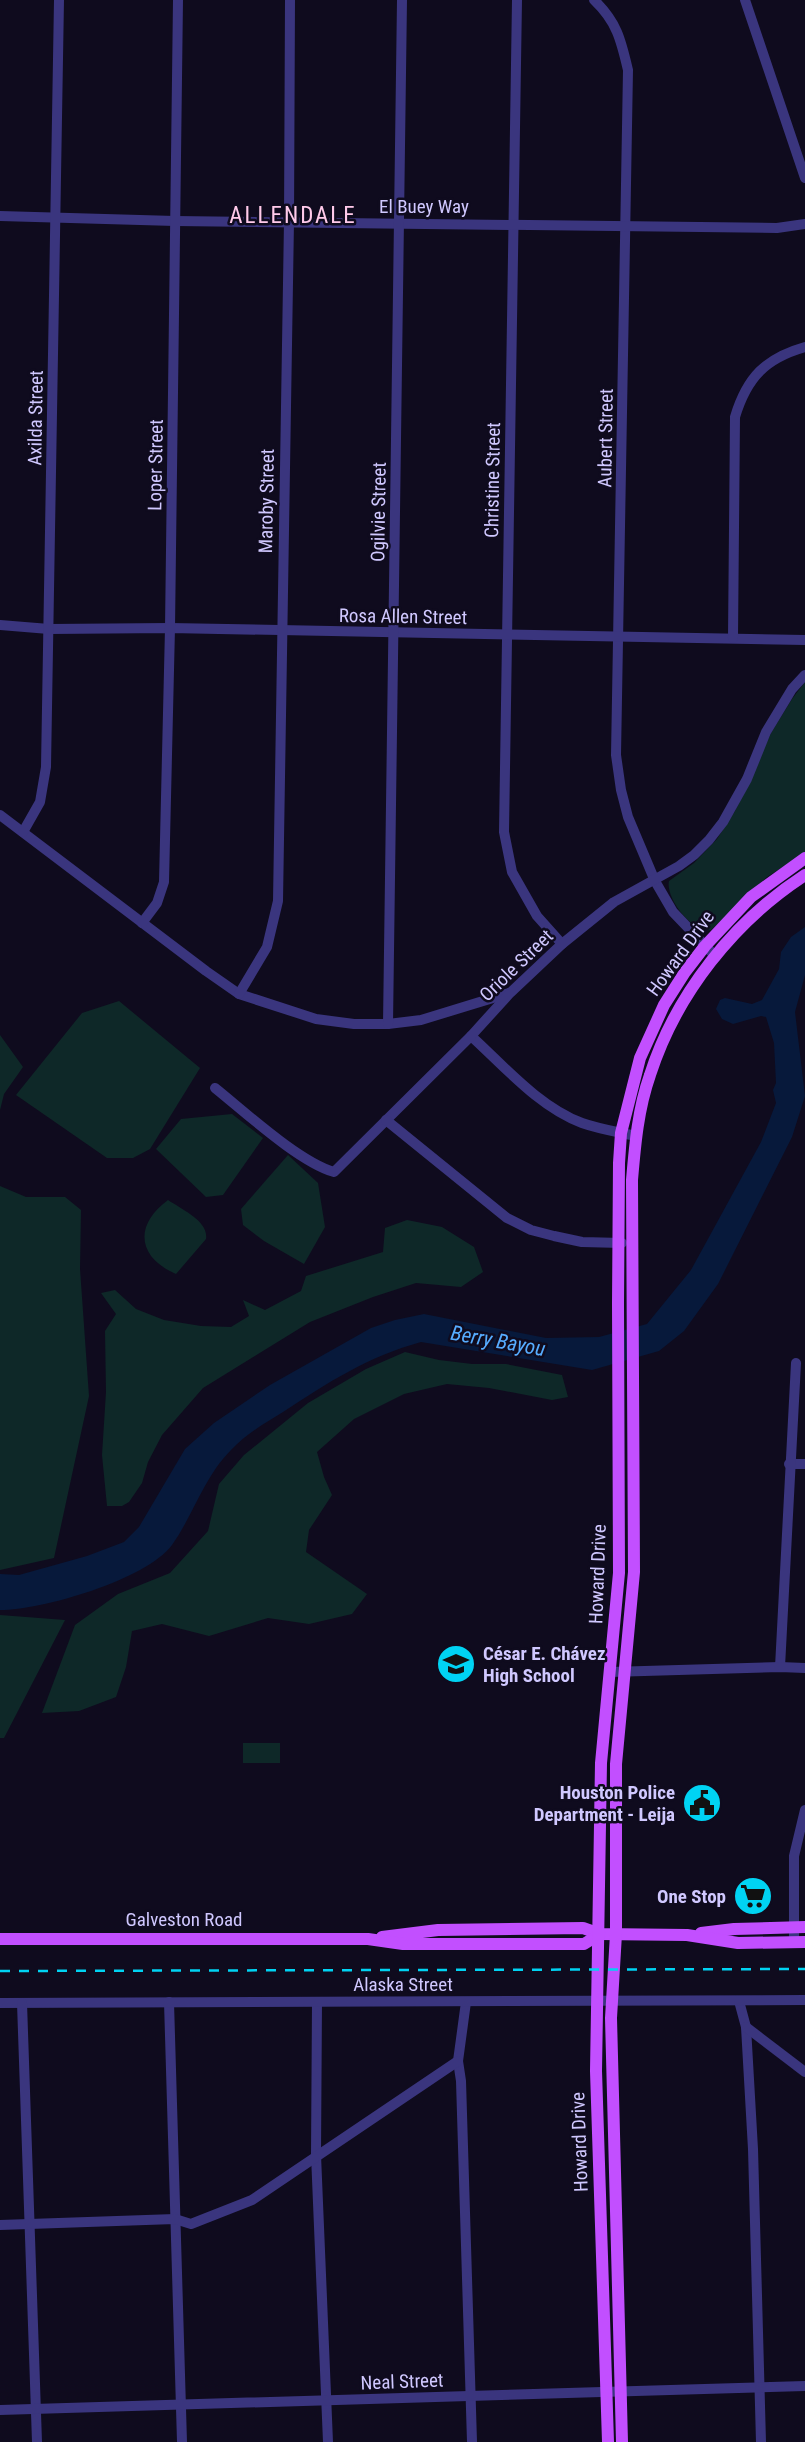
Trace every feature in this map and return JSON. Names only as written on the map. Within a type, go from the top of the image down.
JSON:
[{"type":"main road","name":"Howard Drive","points":[[608,2442],[596,2071],[604,1718],[619,1573],[618,1243],[621,1133],[640,1058],[651,1031],[685,972],[705,946],[751,897],[805,858]]},
{"type":"main road","points":[[793,866],[802,877]]},
{"type":"main road","name":"Howard Drive","points":[[622,2442],[611,2071],[616,1934],[616,1789],[634,1572],[632,1180],[636,1136],[649,1076],[664,1037],[681,1005],[716,957],[762,907],[802,877]]},
{"type":"main road","points":[[651,1031],[664,1037]]},
{"type":"main road","points":[[618,1453],[634,1453]]},
{"type":"main road","points":[[619,1573],[634,1572]]},
{"type":"main road","points":[[601,1789],[616,1789]]},
{"type":"main road","name":"Galveston Road","points":[[368,1939],[403,1933],[456,1930],[583,1928],[600,1934],[687,1935],[738,1942],[799,1942]]},
{"type":"main road","name":"Galveston Road","points":[[687,1935],[734,1929],[800,1928]]},
{"type":"main road","points":[[456,1930],[456,1944]]},
{"type":"main road","name":"Galveston Road","points":[[0,1939],[368,1939],[403,1944],[584,1944],[600,1934]]},
{"type":"main road","points":[[601,2241],[617,2241]]},
{"type":"street","name":"Axilda Street","points":[[23,832],[40,802],[46,767],[59,0]]},
{"type":"street","name":"Loper Street","points":[[142,923],[157,903],[164,882],[178,0]]},
{"type":"street","name":"Maroby Street","points":[[239,994],[267,947],[278,901],[290,0]]},
{"type":"street","name":"Ogilvie Street","points":[[388,1024],[402,0]]},
{"type":"street","name":"Christine Street","points":[[517,0],[504,832],[512,872],[537,916],[562,944]]},
{"type":"street","name":"Aubert Street","points":[[594,0],[607,12],[620,34],[628,70],[616,755],[628,817],[655,881],[673,912],[716,957]]},
{"type":"street","points":[[745,0],[805,178]]},
{"type":"street","name":"El Buey Way","points":[[0,216],[625,227],[777,228],[805,224]]},
{"type":"street","points":[[733,638],[735,417],[741,399],[755,374],[781,354],[805,347]]},
{"type":"street","name":"Rosa Allen Street","points":[[0,625],[49,629],[170,628],[805,640]]},
{"type":"street","name":"Oriole Street","points":[[215,1088],[284,1143],[324,1169],[334,1172],[471,1036],[510,993],[562,944],[614,902],[655,881],[694,855],[723,822],[747,779],[766,732],[792,689],[805,675]]},
{"type":"street","points":[[0,815],[239,994],[316,1019],[354,1024],[388,1024],[441,1015],[510,993]]},
{"type":"street","points":[[471,1036],[535,1094],[566,1115],[582,1123],[636,1136]]},
{"type":"street","points":[[386,1120],[507,1218],[531,1230],[554,1237],[582,1242],[633,1244]]},
{"type":"street","points":[[780,1667],[796,1363]]},
{"type":"street","points":[[789,1464],[805,1464]]},
{"type":"street","points":[[610,1672],[805,1668]]},
{"type":"street","points":[[799,1942],[794,1856],[805,1810]]},
{"type":"street","name":"Alaska Street","points":[[0,2003],[805,2000]]},
{"type":"street","points":[[317,2001],[316,2155],[328,2442]]},
{"type":"street","points":[[739,2001],[746,2027],[753,2149],[761,2442]]},
{"type":"street","points":[[169,2002],[182,2442]]},
{"type":"street","points":[[466,2002],[458,2061],[461,2081],[472,2442]]},
{"type":"street","points":[[22,2003],[37,2442]]},
{"type":"street","points":[[746,2027],[805,2072]]},
{"type":"street","points":[[0,2225],[176,2219],[191,2224],[252,2200],[458,2061]]},
{"type":"street","name":"Neal Street","points":[[0,2410],[805,2386]]},
{"type":"green space","points":[[805,682],[805,853],[767,877],[711,930],[704,930],[689,921],[676,905],[671,896],[669,881],[694,863],[717,839],[735,811],[771,733]]},
{"type":"green space","points":[[119,1001],[200,1068],[150,1149],[133,1158],[107,1158],[16,1095],[82,1013]]},
{"type":"green space","points":[[0,1035],[23,1067],[4,1094],[0,1110]]},
{"type":"green space","points":[[232,1114],[263,1138],[223,1195],[206,1197],[156,1149],[181,1119]]},
{"type":"green space","points":[[288,1155],[318,1183],[325,1227],[304,1264],[264,1241],[243,1225],[241,1209]]},
{"type":"green space","points":[[0,1186],[26,1197],[65,1197],[81,1210],[80,1269],[89,1396],[54,1558],[0,1570]]},
{"type":"green space","points":[[168,1200],[199,1221],[206,1233],[206,1239],[176,1274],[154,1259],[147,1250],[145,1240],[149,1220]]},
{"type":"green space","points":[[407,1220],[442,1227],[474,1247],[483,1272],[461,1287],[416,1283],[310,1322],[203,1388],[162,1435],[148,1462],[142,1483],[129,1502],[122,1506],[107,1506],[102,1455],[106,1392],[105,1331],[116,1314],[101,1293],[115,1290],[136,1309],[164,1320],[201,1326],[231,1327],[249,1316],[243,1300],[265,1310],[301,1291],[306,1276],[383,1252],[385,1228]]},
{"type":"green space","points":[[405,1352],[439,1360],[506,1364],[562,1375],[568,1397],[552,1400],[489,1388],[447,1384],[404,1394],[354,1419],[317,1452],[332,1495],[309,1530],[306,1552],[367,1594],[352,1614],[309,1624],[268,1618],[209,1636],[162,1624],[132,1631],[126,1667],[116,1697],[79,1711],[42,1713],[75,1625],[118,1594],[170,1573],[208,1531],[219,1484],[244,1455],[308,1403],[366,1369]]},
{"type":"green space","points":[[0,1615],[65,1620],[4,1738],[0,1738]]},
{"type":"green space","points":[[243,1743],[280,1743],[280,1763],[243,1763]]},
{"type":"water","name":"Berry Bayou","points":[[805,927],[805,975],[795,1012],[805,1096],[792,1137],[718,1284],[684,1331],[659,1351],[592,1370],[421,1342],[383,1355],[316,1391],[237,1444],[213,1472],[180,1533],[159,1558],[140,1570],[92,1591],[41,1605],[0,1610],[0,1574],[19,1575],[87,1556],[124,1542],[139,1527],[185,1449],[214,1423],[270,1385],[371,1328],[424,1314],[546,1338],[599,1337],[647,1324],[691,1270],[761,1142],[776,1103],[773,1090],[776,1083],[774,1043],[766,1017],[733,1024],[722,1019],[716,1009],[720,1000],[725,998],[752,1004],[762,1000],[779,969],[781,952],[791,937]]},
{"type":"railway","points":[[0,1971],[805,1969]]},
{"type":"place","name":"César E. Chávez High School","points":[[456,1664]]},
{"type":"place","name":"Houston Police Department - Leija","points":[[702,1803]]},
{"type":"place","name":"One Stop","points":[[753,1896]]},
{"type":"district","name":"ALLENDALE","points":[[293,215]]}]
